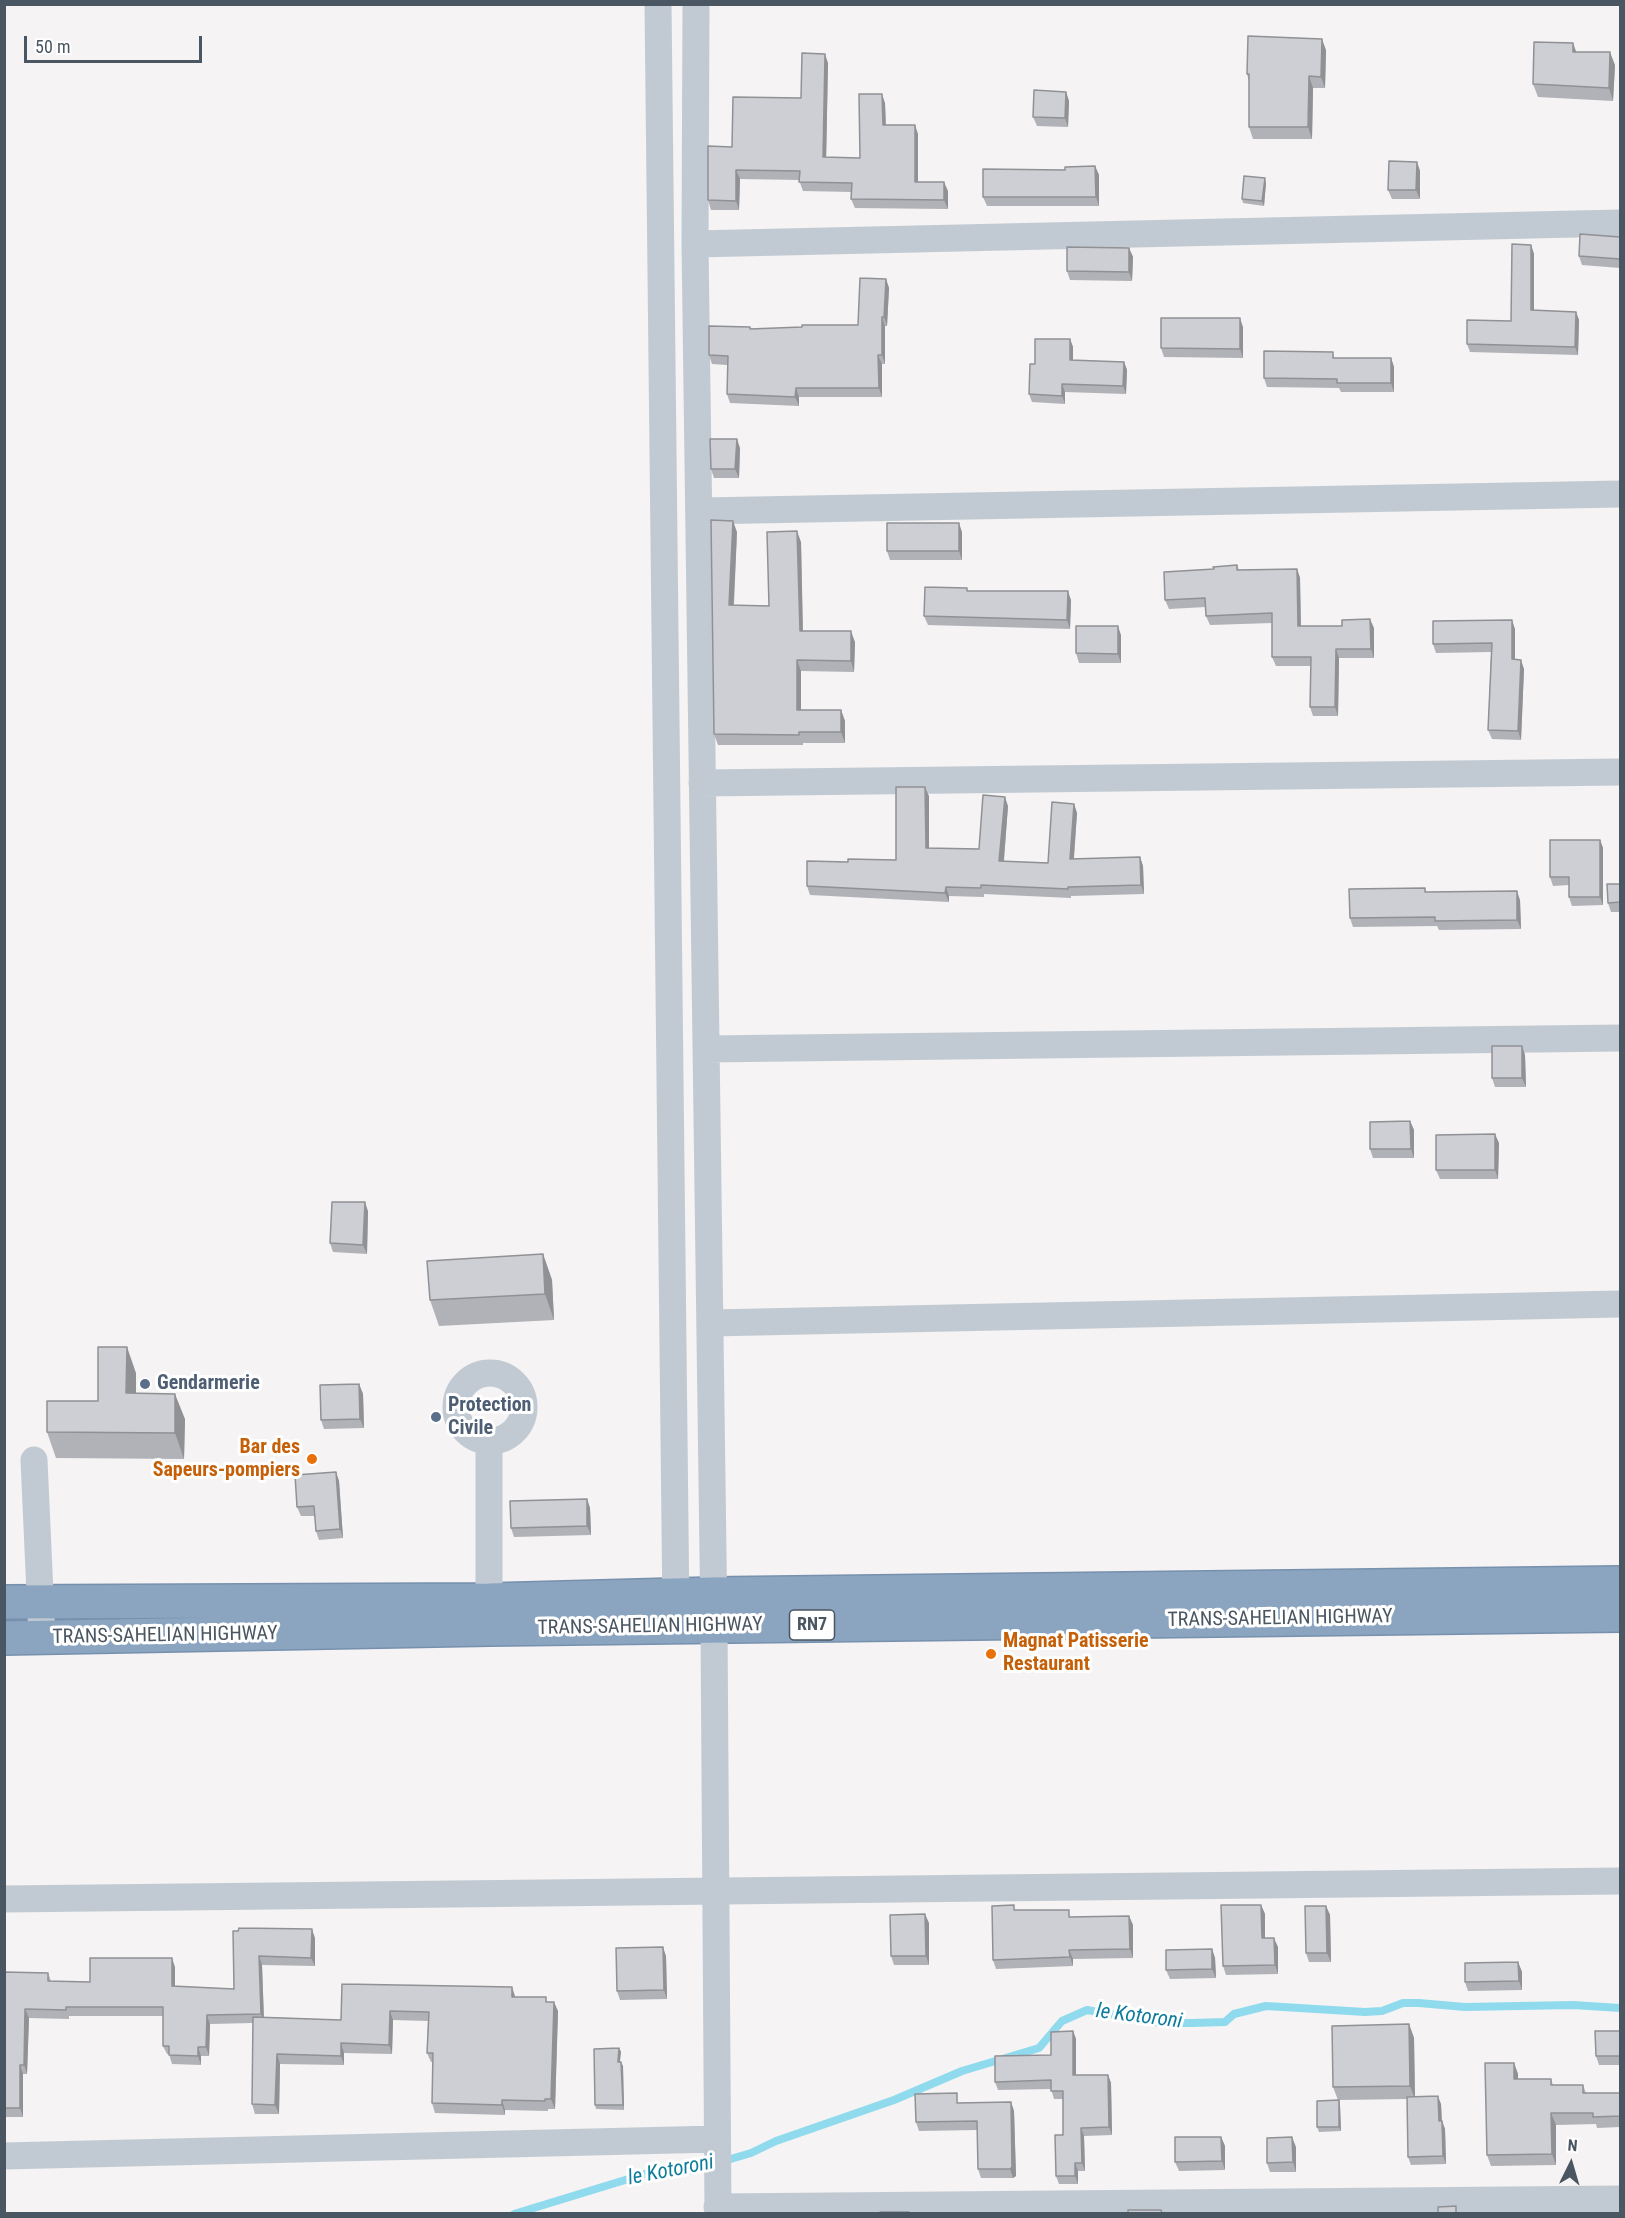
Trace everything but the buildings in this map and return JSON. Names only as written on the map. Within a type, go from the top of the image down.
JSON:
[{"type":"highway","name":"TRANS-SAHELIAN HIGHWAY","points":[[4,1638],[42,1638],[489,1615],[1620,1583]]},
{"type":"highway","name":"TRANS-SAHELIAN HIGHWAY","points":[[4,1602],[40,1601],[489,1615]]},
{"type":"highway","name":"TRANS-SAHELIAN HIGHWAY","points":[[713,1610],[1620,1616]]},
{"type":"street","points":[[658,4],[676,1611]]},
{"type":"street","points":[[696,4],[695,244],[717,1892],[717,2202],[1620,2199]]},
{"type":"street","points":[[695,244],[1620,223]]},
{"type":"street","points":[[700,511],[1620,494]]},
{"type":"street","points":[[702,783],[1620,772]]},
{"type":"street","points":[[706,1049],[1620,1038]]},
{"type":"street","points":[[710,1323],[1620,1304]]},
{"type":"street","points":[[489,1442],[489,1615]]},
{"type":"street","points":[[34,1460],[42,1638]]},
{"type":"street","points":[[4,1899],[1620,1881]]},
{"type":"street","points":[[4,2156],[717,2139]]},
{"type":"waterway","name":"le Kotoroni","points":[[514,2214],[648,2173],[693,2170],[751,2153],[776,2141],[894,2100],[962,2071],[1039,2048],[1062,2021],[1087,2010],[1160,2023],[1192,2023],[1225,2022],[1234,2014],[1266,2006],[1365,2012],[1382,2011],[1403,2003],[1465,2007],[1573,2005],[1620,2008]]},
{"type":"place","name":"Gendarmerie","points":[[145,1384]]},
{"type":"place","name":"Protection Civile","points":[[436,1417]]},
{"type":"place","name":"Bar des Sapeurs-pompiers","points":[[312,1459]]},
{"type":"place","name":"Magnat Patisserie Restaurant","points":[[991,1654]]}]
